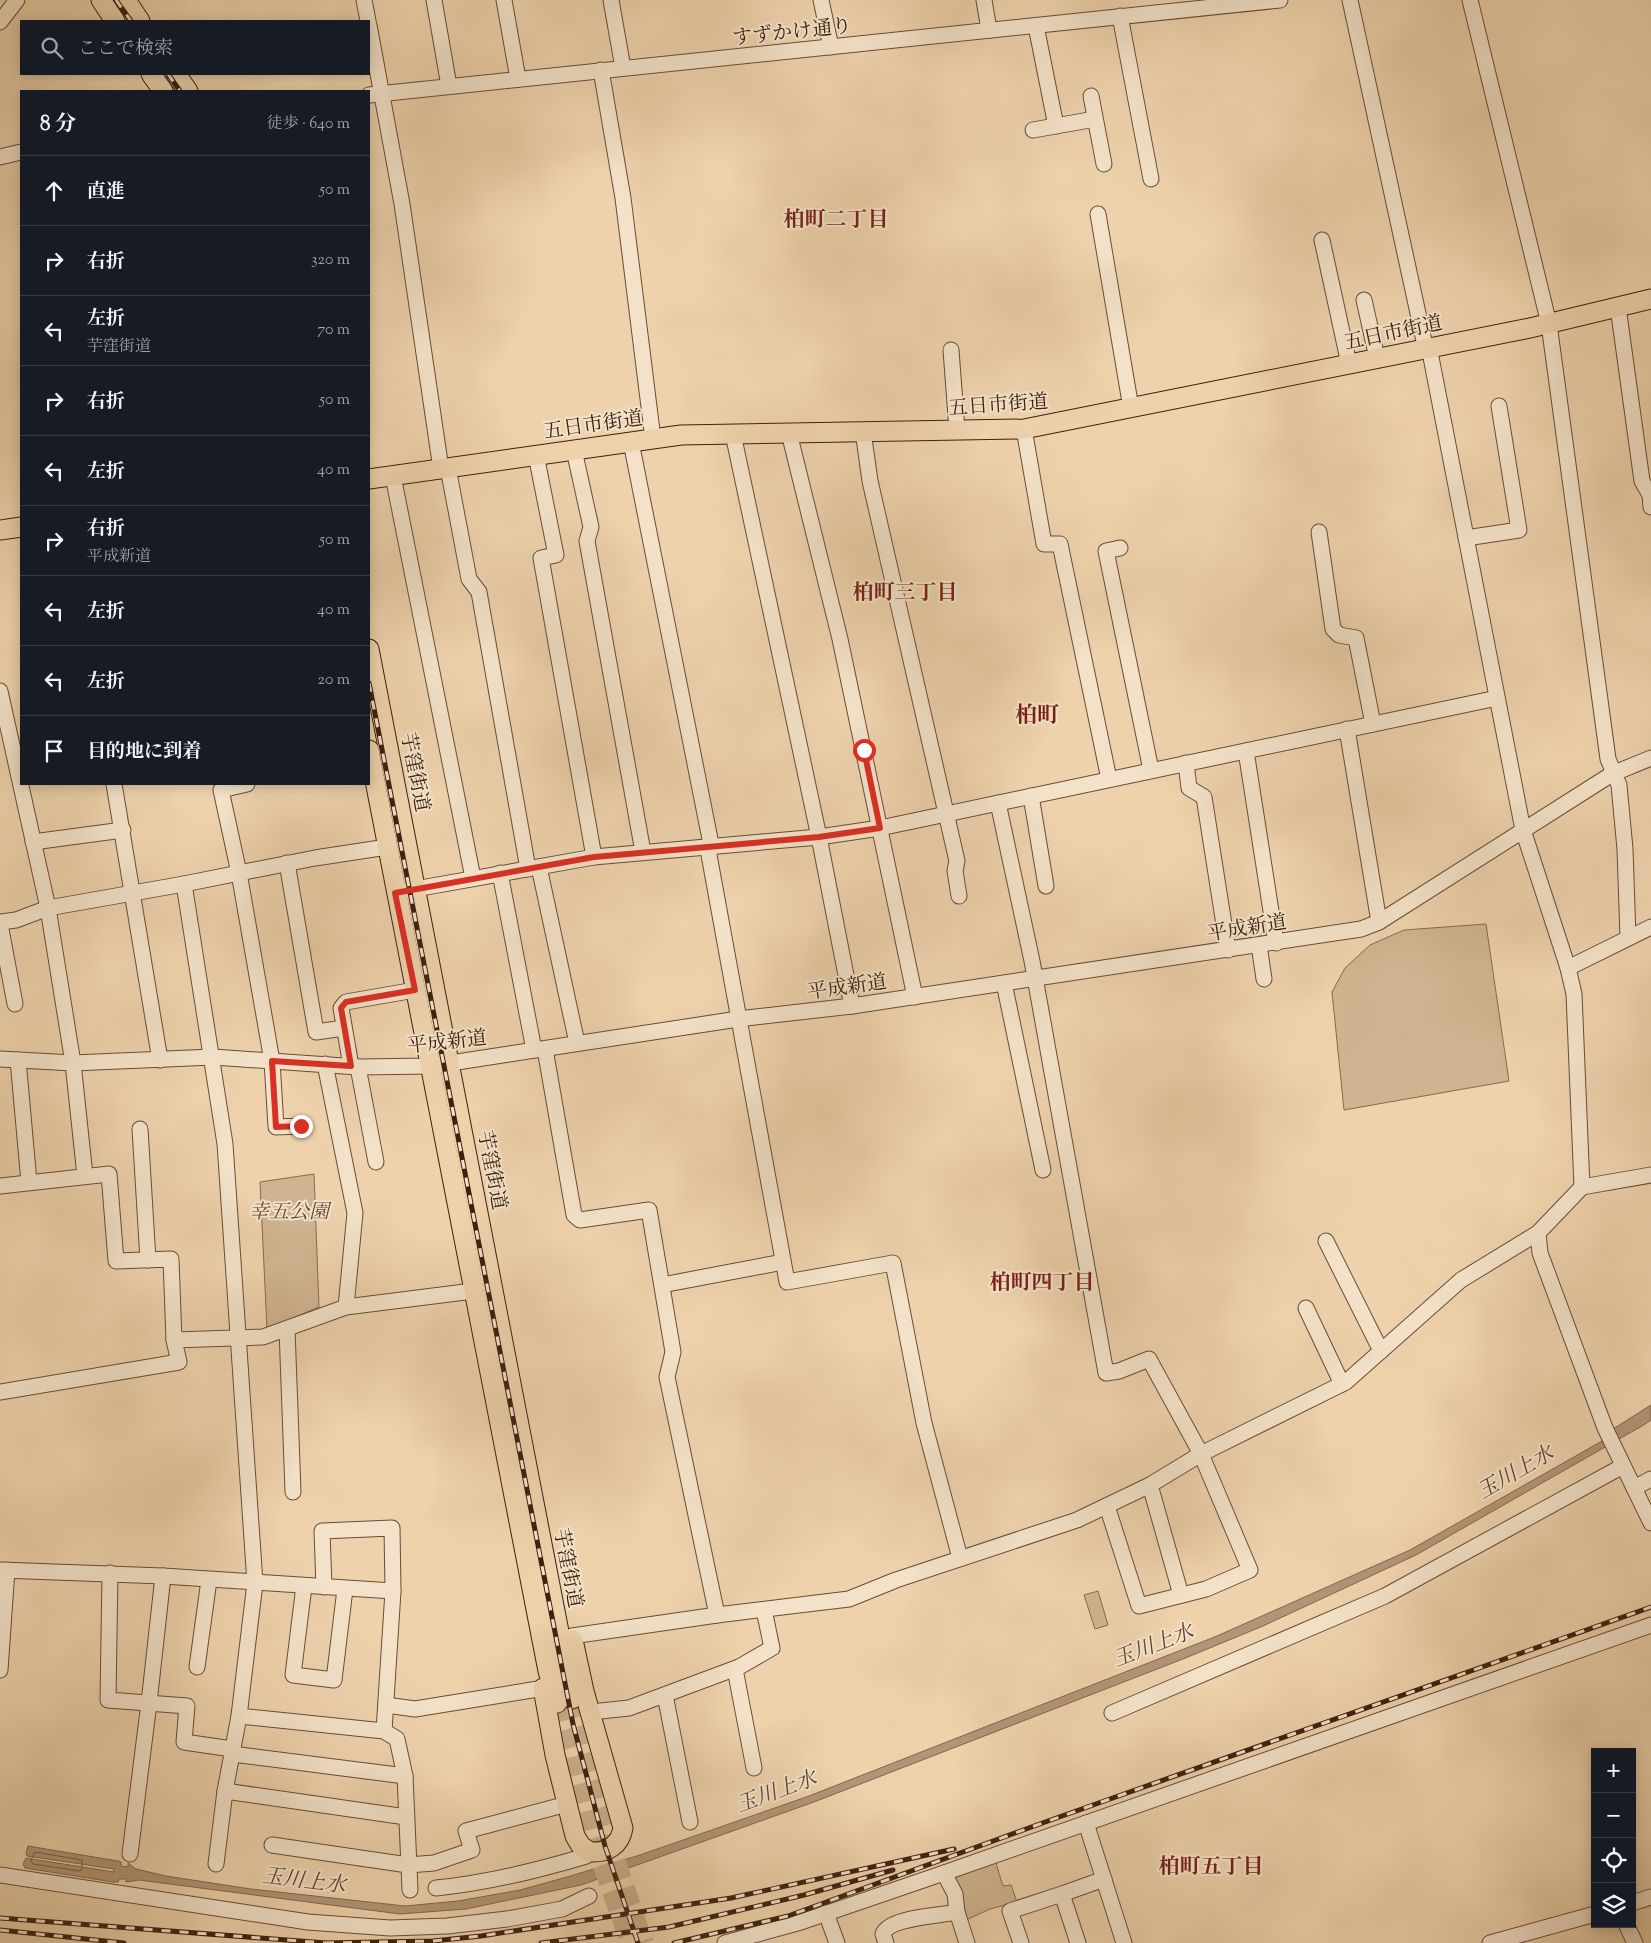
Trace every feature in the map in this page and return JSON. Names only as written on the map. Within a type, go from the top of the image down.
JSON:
[{"type":"main road","points":[[101,0],[114,20]]},
{"type":"main road","points":[[126,0],[139,20]]},
{"type":"main road","points":[[152,75],[163,90]]},
{"type":"main road","points":[[177,75],[187,90]]},
{"type":"main road","name":"五日市街道","points":[[370,479],[681,435],[1024,429],[1549,324],[1651,299]]},
{"type":"main road","points":[[0,530],[20,527]]},
{"type":"main road","name":"芋窪街道","points":[[370,654],[450,1064],[519,1472],[548,1671],[565,1701]]},
{"type":"main road","name":"芋窪街道","points":[[370,755],[473,1291],[519,1472]]},
{"type":"main road","points":[[519,1472],[556,1562],[584,1691],[623,1828],[617,1844],[609,1850],[599,1853],[586,1850],[575,1836],[567,1804],[518,1560],[519,1472]]},
{"type":"street","points":[[0,22],[17,0]]},
{"type":"street","points":[[364,0],[367,20]]},
{"type":"street","points":[[434,0],[449,86]]},
{"type":"street","points":[[504,0],[518,79]]},
{"type":"street","points":[[612,0],[623,68]]},
{"type":"street","points":[[822,0],[831,47]]},
{"type":"street","points":[[984,0],[989,30]]},
{"type":"street","name":"すずかけ通り","points":[[375,94],[1036,26],[1221,3],[1280,0]]},
{"type":"street","points":[[1350,0],[1424,341],[1429,347],[1523,830],[1568,968],[1576,1017],[1576,1080],[1582,1187]]},
{"type":"street","points":[[1470,0],[1549,324],[1608,760],[1612,774],[1619,785],[1625,849],[1628,938]]},
{"type":"street","points":[[1120,16],[1151,179]]},
{"type":"street","points":[[1036,26],[1056,126]]},
{"type":"street","points":[[370,43],[375,94],[402,204],[445,468],[469,579],[478,592],[534,868],[577,1043]]},
{"type":"street","points":[[601,70],[624,208],[653,439]]},
{"type":"street","points":[[1091,96],[1104,164]]},
{"type":"street","points":[[1033,130],[1095,119]]},
{"type":"street","points":[[0,157],[20,152]]},
{"type":"street","points":[[1098,214],[1131,408]]},
{"type":"street","points":[[1322,240],[1349,364]]},
{"type":"street","points":[[1364,300],[1377,358]]},
{"type":"street","points":[[1618,307],[1642,481],[1650,495],[1651,507]]},
{"type":"street","points":[[951,350],[957,430]]},
{"type":"street","points":[[1466,538],[1519,530],[1498,406]]},
{"type":"street","points":[[1024,429],[1044,544],[1060,544],[1109,779]]},
{"type":"street","points":[[863,432],[870,481],[957,861],[954,871],[959,896]]},
{"type":"street","points":[[789,433],[840,639],[915,996]]},
{"type":"street","points":[[733,434],[819,837],[852,1006]]},
{"type":"street","points":[[632,442],[708,829],[709,855],[787,1282],[894,1262],[924,1423],[960,1558]]},
{"type":"street","points":[[574,450],[591,528],[587,541],[643,852]]},
{"type":"street","points":[[536,455],[556,555],[540,558],[594,857]]},
{"type":"street","points":[[393,476],[473,878]]},
{"type":"street","points":[[1319,532],[1333,629],[1339,635],[1356,638],[1373,724]]},
{"type":"street","points":[[1120,548],[1106,551],[1151,770]]},
{"type":"street","points":[[0,692],[20,783]]},
{"type":"street","points":[[395,893],[594,857],[819,837],[880,828],[1497,698]]},
{"type":"street","points":[[1347,729],[1379,922]]},
{"type":"street","points":[[1246,751],[1276,943]]},
{"type":"street","name":"平成新道","points":[[0,1059],[73,1063],[213,1057],[355,1067],[431,1066],[738,1019],[852,1006],[1004,984],[1361,929],[1379,922],[1612,774],[1651,758]]},
{"type":"street","points":[[1186,763],[1189,788],[1204,797],[1228,950]]},
{"type":"street","points":[[20,785],[48,908],[73,1063],[85,1176]]},
{"type":"street","points":[[114,785],[134,892],[160,1060]]},
{"type":"street","points":[[243,785],[221,790],[239,873],[272,1061],[276,1127],[301,1126]]},
{"type":"street","points":[[1031,796],[1046,886]]},
{"type":"street","points":[[998,803],[1036,979],[1106,1373],[1120,1372],[1149,1359],[1201,1454],[1250,1570],[1206,1589],[1139,1606],[1107,1506]]},
{"type":"street","points":[[33,842],[123,830]]},
{"type":"street","points":[[15,1004],[0,923],[16,920],[48,908],[184,884],[287,863],[387,847]]},
{"type":"street","points":[[287,863],[316,1032],[344,1028]]},
{"type":"street","points":[[500,873],[540,1049],[574,1215],[580,1220],[650,1210],[673,1352],[667,1377],[717,1615]]},
{"type":"street","points":[[184,884],[213,1057],[225,1144],[255,1583],[216,1864]]},
{"type":"street","points":[[1568,968],[1651,927]]},
{"type":"street","points":[[1259,945],[1264,979]]},
{"type":"street","points":[[1004,984],[1043,1170]]},
{"type":"street","points":[[376,1162],[355,1067],[344,1028],[341,1008],[346,1002],[415,990]]},
{"type":"street","points":[[18,1060],[29,1182]]},
{"type":"street","points":[[325,1064],[355,1212],[346,1307]]},
{"type":"street","points":[[140,1128],[148,1260]]},
{"type":"street","points":[[0,1186],[109,1174],[116,1261],[171,1259],[174,1340],[179,1362],[0,1392]]},
{"type":"street","points":[[572,1636],[717,1615],[849,1599],[960,1558],[1077,1520],[1150,1485],[1201,1454],[1342,1384],[1462,1280],[1538,1232],[1582,1187],[1651,1175]]},
{"type":"street","points":[[1538,1232],[1540,1253],[1605,1428],[1651,1523]]},
{"type":"street","points":[[1326,1241],[1381,1351]]},
{"type":"street","points":[[662,1285],[783,1262]]},
{"type":"street","points":[[174,1340],[263,1337],[287,1330],[346,1307],[473,1291]]},
{"type":"street","points":[[1306,1308],[1342,1384]]},
{"type":"street","points":[[287,1330],[293,1492]]},
{"type":"street","points":[[1112,1713],[1385,1596],[1623,1466]]},
{"type":"street","points":[[1634,1488],[1651,1479]]},
{"type":"street","points":[[1150,1485],[1182,1595]]},
{"type":"street","points":[[324,1587],[322,1531],[392,1528],[392,1591],[384,1731]]},
{"type":"street","points":[[0,1670],[3,1570],[162,1576],[392,1591]]},
{"type":"street","points":[[110,1574],[108,1700],[186,1706],[184,1742],[232,1752],[405,1776]]},
{"type":"street","points":[[130,1854],[150,1703],[162,1576]]},
{"type":"street","points":[[197,1667],[209,1580]]},
{"type":"street","points":[[304,1586],[293,1675],[334,1680],[345,1588]]},
{"type":"street","points":[[591,1712],[629,1708],[666,1695],[735,1669],[772,1648],[764,1610]]},
{"type":"street","points":[[726,1943],[826,1913],[944,1873],[1651,1625]]},
{"type":"street","points":[[735,1669],[754,1768]]},
{"type":"street","points":[[386,1705],[415,1709],[544,1688]]},
{"type":"street","points":[[666,1695],[690,1822]]},
{"type":"street","points":[[238,1716],[384,1731],[397,1739],[405,1776],[410,1890]]},
{"type":"street","points":[[225,1791],[406,1818]]},
{"type":"street","points":[[272,1844],[408,1865],[434,1863],[472,1850],[466,1831],[567,1804]]},
{"type":"street","points":[[1086,1823],[1124,1943]]},
{"type":"street","points":[[436,1888],[476,1884],[515,1876],[586,1856]]},
{"type":"street","points":[[944,1873],[955,1894],[957,1912],[967,1943]]},
{"type":"street","points":[[0,1875],[308,1922],[390,1928],[447,1926],[507,1919],[562,1909],[589,1896]]},
{"type":"street","points":[[1021,1943],[1010,1911],[1104,1879]]},
{"type":"street","points":[[1062,1894],[1078,1943]]},
{"type":"street","points":[[1636,1902],[1651,1897]]},
{"type":"street","points":[[886,1943],[883,1934],[889,1926],[918,1918],[957,1912]]},
{"type":"street","points":[[826,1913],[837,1943]]},
{"type":"street","points":[[1490,1943],[1540,1936],[1591,1916]]},
{"type":"street","points":[[1628,1928],[1635,1943]]},
{"type":"green space","points":[[1486,924],[1509,1081],[1344,1110],[1332,992],[1345,968],[1370,945],[1404,930]]},
{"type":"green space","name":"幸五公園","points":[[314,1174],[319,1307],[267,1329],[260,1182]]},
{"type":"green space","points":[[1098,1591],[1108,1625],[1095,1629],[1084,1595]]},
{"type":"green space","points":[[995,1860],[1003,1886],[1011,1885],[1017,1902],[990,1909],[966,1920],[952,1874]]},
{"type":"water","points":[[1651,1405],[1651,1420],[1642,1426],[1416,1555],[1263,1626],[1183,1659],[814,1802],[581,1885],[466,1909],[400,1914],[139,1880],[126,1882],[126,1879],[119,1879],[118,1882],[113,1882],[25,1868],[23,1864],[26,1858],[114,1872],[114,1869],[27,1856],[28,1846],[118,1861],[121,1862],[121,1866],[128,1867],[128,1863],[136,1869],[166,1876],[251,1889],[405,1906],[458,1901],[520,1890],[567,1877],[640,1855],[809,1796],[1217,1636],[1410,1550],[1602,1441],[1613,1429]]},
{"type":"tunnel","points":[[572,1699],[613,1852],[644,1943]]},
{"type":"tunnel","points":[[557,1703],[599,1856],[630,1943]]},
{"type":"railway","points":[[116,0],[130,20]]},
{"type":"railway","points":[[169,75],[179,90]]},
{"type":"railway","points":[[370,688],[573,1724],[605,1846],[638,1943]]},
{"type":"railway","points":[[674,1943],[788,1916],[1048,1821],[1651,1607]]},
{"type":"railway","points":[[325,1943],[433,1941],[481,1936],[731,1898],[954,1849]]},
{"type":"railway","points":[[541,1943],[669,1927],[804,1895],[893,1870]]},
{"type":"railway","points":[[0,1918],[326,1943]]},
{"type":"railway","points":[[0,1930],[124,1943]]},
{"type":"district","name":"柏町二丁目","points":[[836,219]]},
{"type":"district","name":"柏町三丁目","points":[[905,592]]},
{"type":"district","name":"柏町","points":[[1037,714]]},
{"type":"district","name":"柏町四丁目","points":[[1042,1282]]},
{"type":"district","name":"柏町五丁目","points":[[1211,1866]]},
{"type":"route","points":[[301,1126],[276,1127],[272,1061],[351,1066],[341,1008],[346,1002],[415,990],[395,893],[594,857],[819,837],[880,828],[864,750]]},
{"type":"water label","name":"玉川上水","points":[[1515,1472]]},
{"type":"water label","name":"玉川上水","points":[[1153,1645]]},
{"type":"water label","name":"玉川上水","points":[[776,1791]]},
{"type":"water label","name":"玉川上水","points":[[304,1880]]}]
